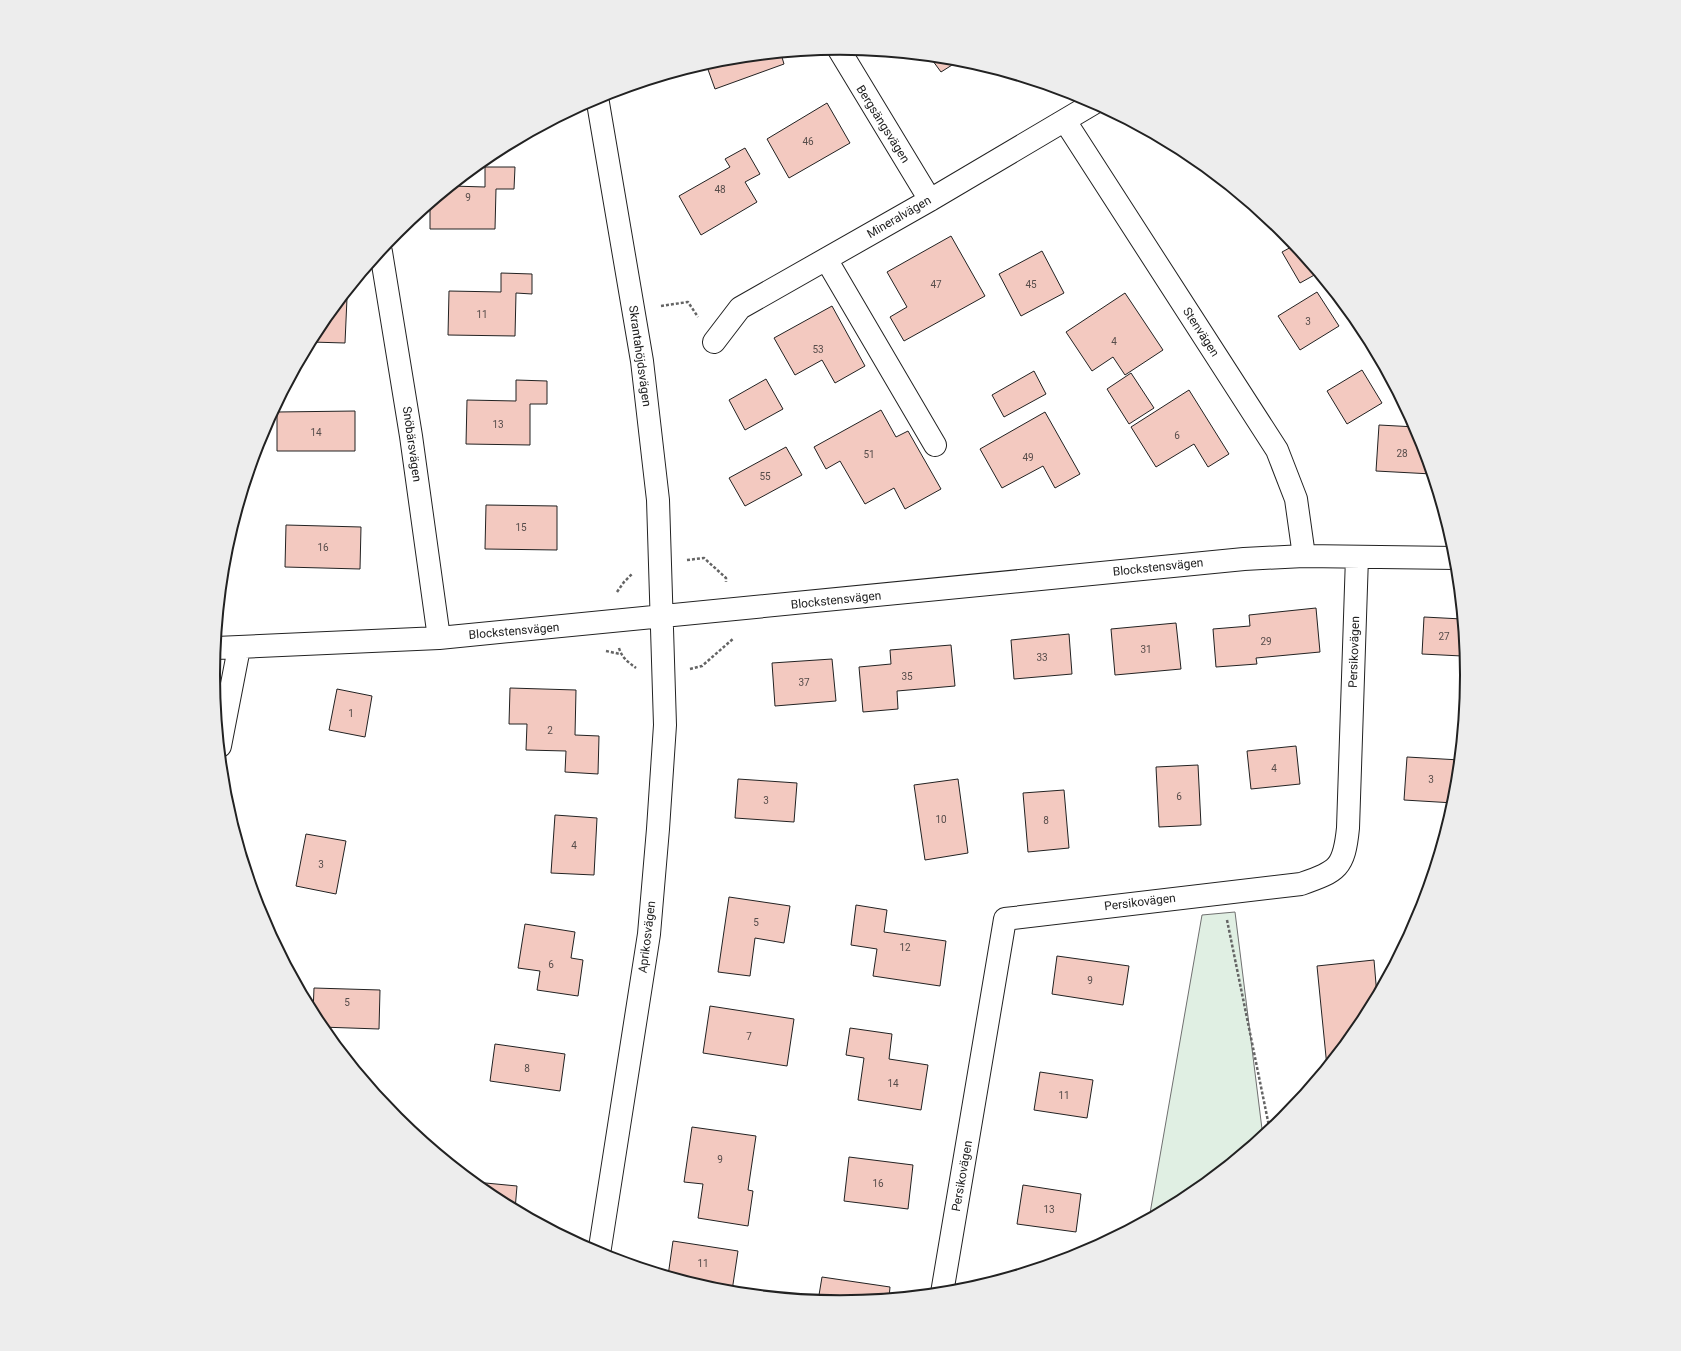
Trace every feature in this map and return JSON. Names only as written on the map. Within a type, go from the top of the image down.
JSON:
[{"type":"street","name":"Bergsängsvägen","points":[[842,55],[930,200]]},
{"type":"street","name":"Skrantahöjdsvägen","points":[[599,104],[642,361],[658,500],[662,617]]},
{"type":"street","name":"Mineralvägen","points":[[714,342],[740,308],[930,200],[1088,107]]},
{"type":"street","name":"Stenvägen","points":[[1065,121],[1277,450],[1296,499],[1304,556]]},
{"type":"street","name":"Snöbärsvägen","points":[[382,258],[411,436],[438,638]]},
{"type":"street","points":[[826,259],[935,445]]},
{"type":"street","name":"Blockstensvägen","points":[[221,648],[438,638],[1244,559],[1304,556],[1450,558]]},
{"type":"street","name":"Persikovägen","points":[[943,1287],[1005,919],[1221,892],[1301,884],[1319,878],[1337,868],[1346,850],[1348,820],[1357,557]]},
{"type":"street","name":"Aprikosvägen","points":[[600,1248],[649,934],[665,725],[662,617]]},
{"type":"street","points":[[223,732],[239,648]]},
{"type":"path","points":[[633,310],[688,302],[714,342]]},
{"type":"path","points":[[660,562],[704,558],[726,578],[731,641]]},
{"type":"path","points":[[1221,892],[1269,1124]]},
{"type":"green space","points":[[1235,912],[1262,1130],[1218,1168],[1150,1214],[1202,915]]},
{"type":"building","points":[[782,58],[784,64],[715,89],[708,70],[760,60]]},
{"type":"building","points":[[934,62],[952,65],[941,72]]},
{"type":"building","points":[[827,103],[850,143],[789,178],[767,139]]},
{"type":"building","points":[[745,148],[760,174],[745,182],[757,202],[701,235],[679,196],[730,167],[725,159]]},
{"type":"building","points":[[486,167],[515,167],[514,189],[496,189],[495,229],[430,229],[430,210],[459,186],[485,187]]},
{"type":"building","points":[[951,236],[985,296],[904,341],[890,317],[907,307],[887,272]]},
{"type":"building","points":[[1290,248],[1314,275],[1300,283],[1282,252]]},
{"type":"building","points":[[1042,251],[1064,293],[1021,316],[999,274]]},
{"type":"building","points":[[501,273],[532,274],[532,294],[516,293],[515,336],[448,335],[449,291],[501,292]]},
{"type":"building","points":[[1317,292],[1339,326],[1300,350],[1278,316]]},
{"type":"building","points":[[1125,293],[1163,350],[1125,375],[1113,357],[1092,371],[1066,332]]},
{"type":"building","points":[[347,300],[345,343],[318,342]]},
{"type":"building","points":[[832,306],[865,366],[835,383],[822,360],[795,375],[774,338]]},
{"type":"building","points":[[1362,370],[1382,403],[1347,424],[1327,391]]},
{"type":"building","points":[[1034,371],[1046,394],[1004,417],[992,395]]},
{"type":"building","points":[[1131,373],[1154,408],[1129,424],[1107,389]]},
{"type":"building","points":[[766,379],[783,409],[745,430],[729,400]]},
{"type":"building","points":[[516,380],[547,381],[547,404],[530,404],[530,445],[466,444],[467,400],[516,401]]},
{"type":"building","points":[[1189,390],[1229,454],[1208,467],[1194,444],[1156,467],[1131,427]]},
{"type":"building","points":[[881,410],[896,437],[908,431],[941,489],[905,509],[894,488],[865,504],[840,461],[826,469],[814,447]]},
{"type":"building","points":[[355,411],[355,451],[277,451],[277,416],[279,412]]},
{"type":"building","points":[[1045,412],[1080,474],[1055,488],[1043,466],[1002,488],[980,449]]},
{"type":"building","points":[[1379,425],[1409,427],[1427,474],[1376,471]]},
{"type":"building","points":[[786,447],[802,475],[745,506],[729,478]]},
{"type":"building","points":[[486,505],[557,506],[557,550],[485,549]]},
{"type":"building","points":[[286,525],[361,527],[360,569],[285,567]]},
{"type":"building","points":[[1316,608],[1320,652],[1256,658],[1257,664],[1216,667],[1213,629],[1250,626],[1249,615]]},
{"type":"building","points":[[1424,617],[1458,619],[1461,656],[1422,654]]},
{"type":"building","points":[[1176,623],[1181,669],[1115,675],[1111,629]]},
{"type":"building","points":[[1069,634],[1072,674],[1014,679],[1011,640]]},
{"type":"building","points":[[951,645],[955,686],[897,691],[898,709],[863,712],[859,667],[891,664],[890,650]]},
{"type":"building","points":[[832,659],[836,701],[775,706],[772,663]]},
{"type":"building","points":[[510,688],[576,690],[575,735],[599,736],[598,774],[565,772],[566,751],[526,750],[527,724],[509,724]]},
{"type":"building","points":[[337,689],[372,696],[365,737],[329,730]]},
{"type":"building","points":[[1296,746],[1300,784],[1251,789],[1247,751]]},
{"type":"building","points":[[1407,757],[1455,760],[1448,803],[1404,800]]},
{"type":"building","points":[[1198,765],[1201,825],[1159,827],[1156,767]]},
{"type":"building","points":[[738,779],[797,783],[794,822],[735,818]]},
{"type":"building","points":[[958,779],[968,853],[925,860],[914,785]]},
{"type":"building","points":[[1064,790],[1069,848],[1028,852],[1023,793]]},
{"type":"building","points":[[555,815],[597,818],[594,875],[551,873]]},
{"type":"building","points":[[306,834],[346,841],[336,894],[296,886]]},
{"type":"building","points":[[729,897],[790,906],[784,943],[755,938],[750,976],[718,972]]},
{"type":"building","points":[[856,905],[887,910],[884,932],[946,941],[940,986],[873,976],[877,949],[851,945]]},
{"type":"building","points":[[525,924],[575,932],[571,958],[583,960],[578,996],[537,990],[540,971],[518,968]]},
{"type":"building","points":[[1057,956],[1129,966],[1123,1005],[1052,994]]},
{"type":"building","points":[[1374,960],[1376,989],[1326,1061],[1317,966]]},
{"type":"building","points":[[314,988],[380,990],[379,1029],[330,1027],[313,1002]]},
{"type":"building","points":[[710,1006],[794,1019],[787,1066],[703,1053]]},
{"type":"building","points":[[850,1028],[892,1034],[889,1059],[928,1065],[921,1110],[858,1100],[864,1058],[846,1055]]},
{"type":"building","points":[[495,1044],[565,1054],[560,1091],[490,1081]]},
{"type":"building","points":[[1040,1072],[1093,1080],[1087,1118],[1034,1110]]},
{"type":"building","points":[[692,1127],[756,1136],[748,1190],[753,1191],[748,1226],[698,1218],[703,1184],[684,1182]]},
{"type":"building","points":[[849,1157],[913,1165],[908,1209],[844,1201]]},
{"type":"building","points":[[484,1183],[517,1186],[516,1204]]},
{"type":"building","points":[[1023,1185],[1081,1194],[1076,1232],[1017,1224]]},
{"type":"building","points":[[673,1241],[738,1251],[733,1286],[669,1272]]},
{"type":"building","points":[[822,1277],[890,1287],[889,1294],[819,1295]]}]
